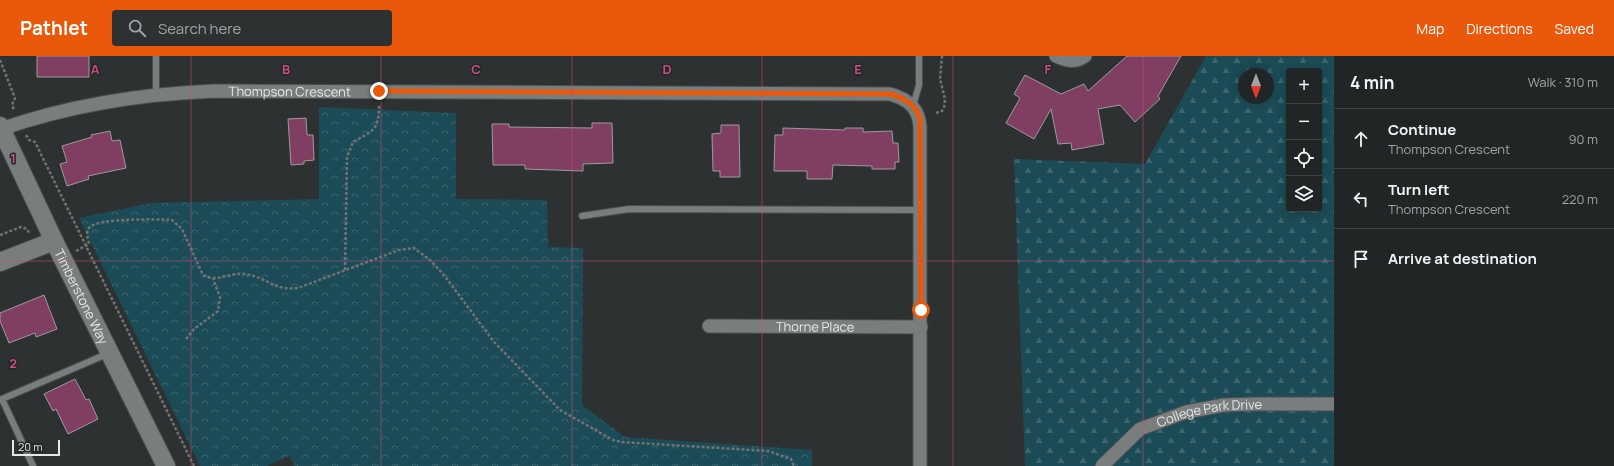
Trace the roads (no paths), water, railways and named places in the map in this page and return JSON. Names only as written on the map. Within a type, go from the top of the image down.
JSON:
[{"type":"street","points":[[1056,56],[1070,61],[1076,61],[1085,56]]},
{"type":"street","name":"Thompson Crescent","points":[[0,128],[69,108],[156,95],[245,90],[890,94],[898,96],[913,106]]},
{"type":"street","points":[[913,106],[918,112],[920,127],[920,466]]},
{"type":"street","name":"Timberstone Way","points":[[0,128],[54,241],[166,466]]},
{"type":"street","points":[[0,262],[54,241]]},
{"type":"street","name":"Thorne Place","points":[[709,326],[921,327]]},
{"type":"street","name":"College Park Drive","points":[[1102,466],[1140,429],[1186,412],[1224,405],[1334,404]]},
{"type":"lane","points":[[156,56],[156,95]]},
{"type":"lane","points":[[913,106],[919,85],[919,56]]},
{"type":"lane","points":[[582,216],[629,209],[921,210]]},
{"type":"lane","points":[[33,466],[1,400],[110,353]]}]
